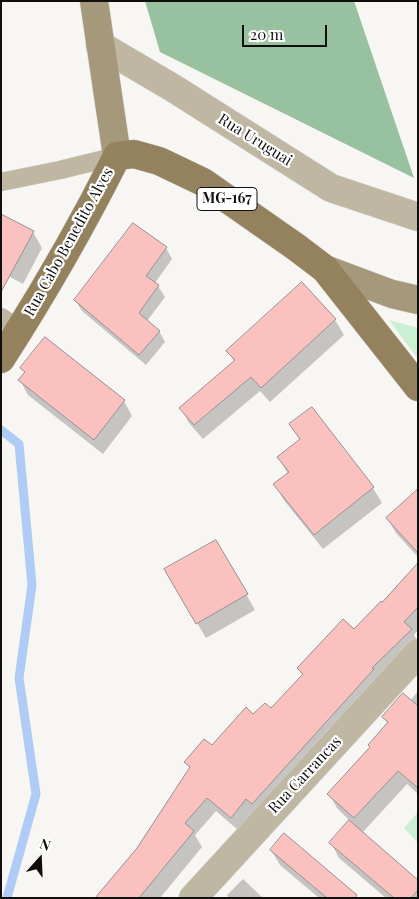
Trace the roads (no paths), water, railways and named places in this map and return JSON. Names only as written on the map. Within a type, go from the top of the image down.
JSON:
[{"type":"main road","name":"Rua Cabo Benedito Alves","points":[[1,359],[11,324],[50,282],[84,222],[117,156],[94,1]]},
{"type":"main road","name":"MG-167","points":[[117,156],[134,154],[159,161],[203,182],[296,246],[325,269],[418,387]]},
{"type":"main road","points":[[325,269],[392,294],[418,300]]},
{"type":"street","name":"Rua Uruguai","points":[[100,45],[173,88],[331,188],[418,217]]},
{"type":"street","name":"Rua Carrancas","points":[[193,898],[418,653]]},
{"type":"lane","points":[[1,182],[117,156]]},
{"type":"waterway","points":[[1,430],[19,444],[32,585],[19,678],[36,794],[7,898]]}]
